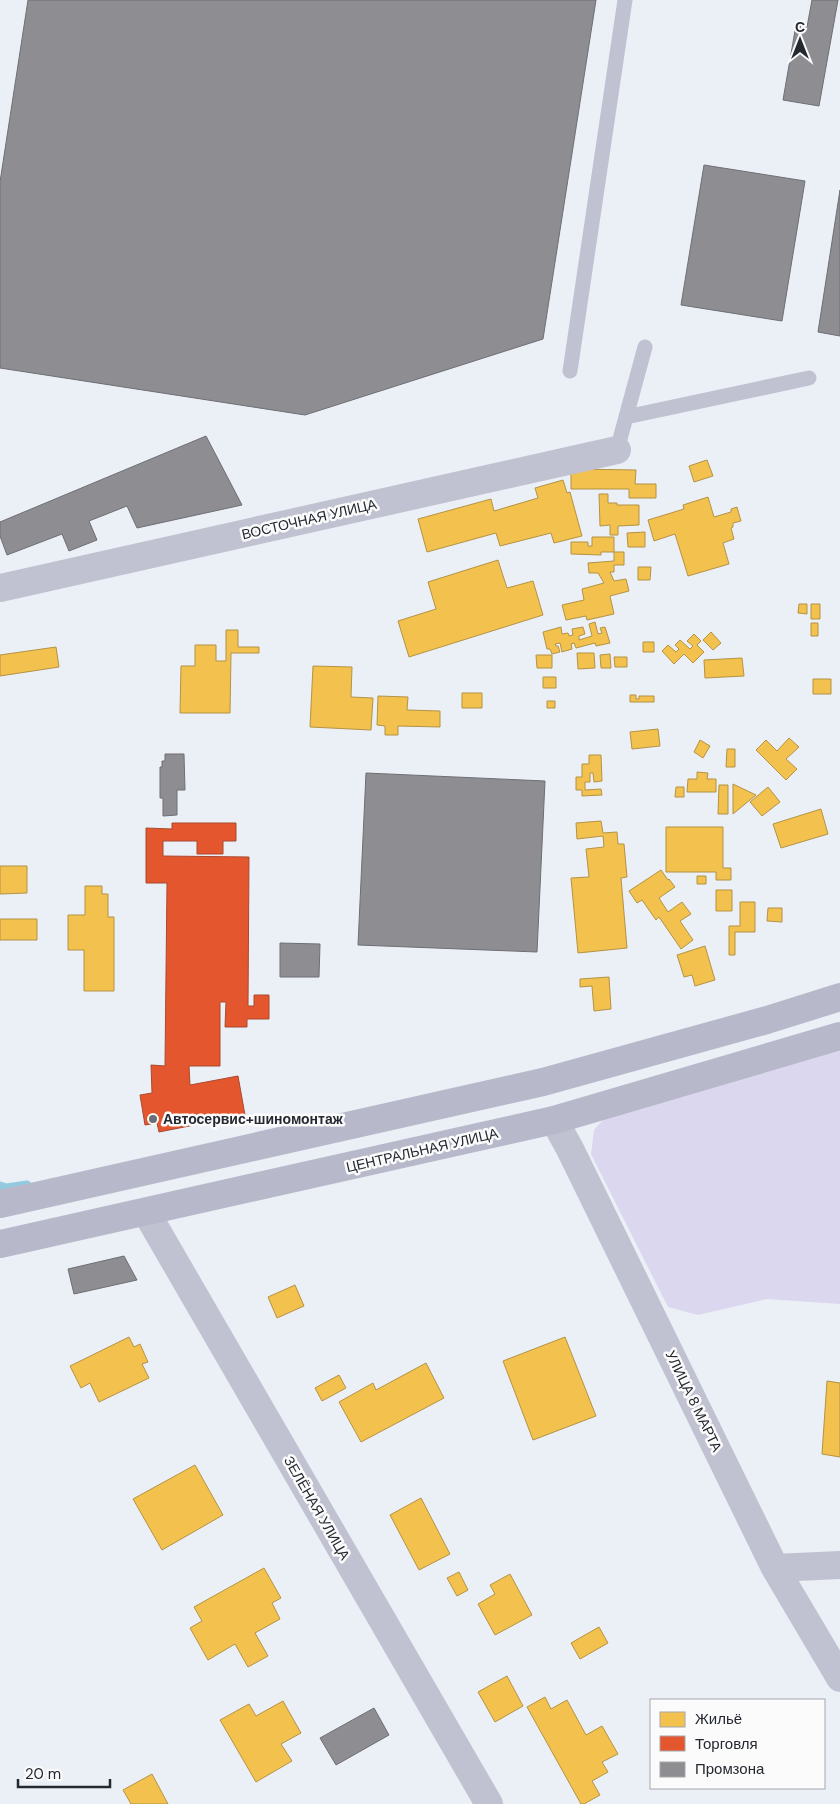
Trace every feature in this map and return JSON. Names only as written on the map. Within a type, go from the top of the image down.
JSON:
[{"type":"main road","points":[[0,1204],[543,1082],[767,1020],[840,996]]},
{"type":"main road","name":"ЦЕНТРАЛЬНАЯ УЛИЦА","points":[[0,1244],[554,1120],[840,1036]]},
{"type":"street","name":"ВОСТОЧНАЯ УЛИЦА","points":[[0,588],[617,450]]},
{"type":"street","name":"УЛИЦА 8 МАРТА","points":[[554,1120],[775,1568],[840,1678]]},
{"type":"street","name":"ЗЕЛЁНАЯ УЛИЦА","points":[[146,1212],[489,1804]]},
{"type":"street","points":[[775,1568],[840,1565]]},
{"type":"lane","points":[[570,371],[626,0]]},
{"type":"lane","points":[[617,450],[644,347]]},
{"type":"lane","points":[[626,417],[809,378]]},
{"type":"shaded area","points":[[840,1048],[840,1304],[767,1299],[698,1315],[668,1307],[591,1154],[594,1130],[609,1113]]},
{"type":"building: Жильё","points":[[707,460],[713,476],[694,482],[689,466]]},
{"type":"building: Жильё","points":[[571,469],[636,470],[635,484],[656,484],[656,498],[629,498],[629,489],[571,489]]},
{"type":"building: Жильё","points":[[563,480],[567,493],[570,492],[582,536],[554,543],[551,533],[500,546],[496,533],[427,552],[418,519],[491,499],[494,511],[538,498],[535,488]]},
{"type":"building: Жильё","points":[[599,494],[608,494],[608,503],[639,505],[639,525],[618,526],[618,535],[610,535],[610,525],[600,526]]},
{"type":"building: Жильё","points":[[708,497],[714,517],[731,512],[731,509],[737,507],[741,521],[733,523],[731,528],[734,539],[723,543],[729,564],[688,576],[675,534],[654,541],[648,520],[684,509],[683,505]]},
{"type":"building: Жильё","points":[[645,532],[645,547],[628,547],[627,533]]},
{"type":"building: Жильё","points":[[592,537],[614,537],[614,552],[601,552],[601,555],[571,554],[571,542],[588,542],[588,546],[592,546]]},
{"type":"building: Жильё","points":[[614,552],[624,552],[624,565],[614,565],[614,572],[610,572],[614,581],[626,579],[629,591],[610,596],[614,614],[587,620],[586,616],[566,620],[562,605],[584,600],[582,589],[604,583],[598,573],[589,573],[588,563],[614,561]]},
{"type":"building: Жильё","points":[[498,560],[507,588],[533,581],[543,615],[409,657],[398,621],[436,609],[428,582]]},
{"type":"building: Жильё","points":[[638,567],[651,567],[650,580],[638,580]]},
{"type":"building: Жильё","points":[[799,604],[807,604],[807,614],[798,613]]},
{"type":"building: Жильё","points":[[811,604],[820,604],[820,619],[811,619]]},
{"type":"building: Жильё","points":[[595,622],[598,634],[602,633],[600,628],[605,627],[610,643],[596,646],[595,643],[576,648],[574,643],[571,644],[572,649],[562,652],[560,643],[555,644],[560,652],[552,654],[550,649],[547,649],[543,632],[561,627],[562,634],[568,633],[569,636],[573,635],[572,629],[583,627],[585,634],[579,636],[579,640],[592,636],[589,624]]},
{"type":"building: Жильё","points":[[811,623],[818,623],[818,636],[811,636]]},
{"type":"building: Жильё","points":[[226,630],[238,630],[238,647],[259,647],[259,653],[231,653],[230,713],[180,713],[181,666],[195,666],[195,645],[216,645],[216,661],[226,661]]},
{"type":"building: Жильё","points":[[711,632],[721,643],[713,650],[703,640]]},
{"type":"building: Жильё","points":[[694,634],[701,641],[697,645],[704,652],[693,663],[684,654],[674,664],[662,651],[668,645],[676,652],[679,649],[675,645],[680,640],[690,649],[693,646],[687,641]]},
{"type":"building: Жильё","points":[[643,642],[654,642],[654,652],[643,652]]},
{"type":"building: Жильё","points":[[56,647],[59,667],[0,676],[0,655]]},
{"type":"building: Жильё","points":[[577,653],[594,653],[595,668],[578,669]]},
{"type":"building: Жильё","points":[[610,654],[611,668],[601,668],[600,655]]},
{"type":"building: Жильё","points":[[536,655],[552,655],[552,668],[537,668]]},
{"type":"building: Жильё","points":[[614,657],[627,657],[627,667],[615,667]]},
{"type":"building: Жильё","points":[[742,658],[744,676],[705,678],[704,660]]},
{"type":"building: Жильё","points":[[313,666],[352,667],[351,697],[373,698],[371,730],[310,727]]},
{"type":"building: Жильё","points":[[543,677],[556,677],[556,688],[543,688]]},
{"type":"building: Жильё","points":[[813,679],[831,679],[831,694],[813,694]]},
{"type":"building: Жильё","points":[[462,693],[482,693],[482,708],[462,708]]},
{"type":"building: Жильё","points":[[630,695],[636,695],[636,699],[639,699],[639,696],[654,696],[654,702],[630,702]]},
{"type":"building: Жильё","points":[[378,696],[408,697],[407,710],[440,711],[440,727],[398,726],[398,735],[385,735],[385,726],[377,725]]},
{"type":"building: Жильё","points":[[547,701],[555,701],[555,708],[547,708]]},
{"type":"building: Жильё","points":[[658,729],[660,746],[632,749],[630,732]]},
{"type":"building: Жильё","points":[[789,738],[799,747],[786,759],[797,769],[786,780],[756,750],[766,740],[777,751]]},
{"type":"building: Жильё","points":[[700,740],[710,746],[703,758],[694,752]]},
{"type":"building: Жильё","points":[[727,749],[735,749],[735,767],[726,767]]},
{"type":"building: Жильё","points":[[589,755],[601,755],[602,781],[594,782],[593,773],[590,773],[590,782],[585,782],[585,790],[601,789],[602,795],[582,796],[582,790],[576,790],[576,777],[582,777],[582,764],[589,764]]},
{"type":"building: Жильё","points":[[697,772],[708,773],[707,779],[716,779],[716,792],[687,792],[688,779],[697,779]]},
{"type":"building: Жильё","points":[[733,784],[756,795],[733,814]]},
{"type":"building: Жильё","points":[[719,785],[728,785],[728,814],[718,814]]},
{"type":"building: Жильё","points":[[676,787],[684,787],[684,797],[675,797]]},
{"type":"building: Жильё","points":[[768,787],[780,802],[762,816],[750,802]]},
{"type":"building: Жильё","points":[[821,809],[828,834],[781,848],[773,824]]},
{"type":"building: Жильё","points":[[601,821],[603,833],[617,832],[618,844],[624,844],[627,877],[621,878],[627,948],[578,953],[571,878],[589,877],[586,849],[604,847],[603,836],[577,839],[576,823]]},
{"type":"building: Жильё","points":[[666,827],[723,827],[723,868],[731,868],[731,880],[716,880],[716,872],[666,872]]},
{"type":"building: Жильё","points":[[0,866],[27,866],[27,893],[0,894]]},
{"type":"building: Жильё","points":[[661,870],[675,887],[659,898],[668,912],[682,902],[691,914],[680,921],[693,940],[681,949],[659,917],[656,920],[642,900],[637,903],[629,891]]},
{"type":"building: Жильё","points":[[697,876],[706,876],[706,884],[697,884]]},
{"type":"building: Жильё","points":[[85,886],[102,886],[102,894],[108,894],[108,917],[114,917],[114,991],[84,991],[84,950],[68,950],[68,915],[85,915]]},
{"type":"building: Жильё","points":[[716,890],[732,890],[732,911],[716,911]]},
{"type":"building: Жильё","points":[[740,902],[755,902],[755,932],[735,932],[735,955],[729,955],[729,926],[740,926]]},
{"type":"building: Жильё","points":[[768,908],[782,908],[782,922],[767,921]]},
{"type":"building: Жильё","points":[[0,919],[37,919],[37,940],[0,940]]},
{"type":"building: Жильё","points":[[705,946],[715,980],[695,986],[692,975],[684,977],[677,955]]},
{"type":"building: Жильё","points":[[609,977],[611,1009],[594,1011],[592,986],[580,987],[580,979]]},
{"type":"building: Жильё","points":[[295,1285],[304,1306],[277,1318],[268,1297]]},
{"type":"building: Жильё","points":[[129,1337],[134,1347],[140,1344],[148,1362],[142,1364],[149,1378],[99,1402],[90,1383],[81,1388],[70,1366]]},
{"type":"building: Жильё","points":[[565,1337],[596,1416],[533,1440],[503,1361]]},
{"type":"building: Жильё","points":[[426,1363],[444,1398],[361,1442],[339,1402],[373,1383],[376,1390]]},
{"type":"building: Жильё","points":[[339,1375],[346,1388],[322,1401],[315,1388]]},
{"type":"building: Жильё","points":[[827,1381],[840,1383],[840,1457],[822,1454]]},
{"type":"building: Жильё","points":[[195,1465],[223,1515],[162,1550],[133,1499]]},
{"type":"building: Жильё","points":[[421,1498],[450,1554],[419,1570],[390,1515]]},
{"type":"building: Жильё","points":[[264,1568],[281,1598],[272,1603],[280,1619],[255,1633],[268,1656],[248,1667],[235,1644],[208,1660],[190,1628],[202,1621],[194,1607]]},
{"type":"building: Жильё","points":[[459,1572],[468,1590],[457,1596],[447,1578]]},
{"type":"building: Жильё","points":[[510,1574],[532,1615],[495,1635],[478,1604],[495,1594],[490,1585]]},
{"type":"building: Жильё","points":[[599,1627],[608,1643],[580,1659],[571,1643]]},
{"type":"building: Жильё","points":[[507,1676],[523,1706],[495,1722],[478,1692]]},
{"type":"building: Жильё","points":[[545,1697],[551,1709],[567,1700],[586,1735],[602,1726],[618,1754],[602,1762],[608,1772],[592,1781],[600,1795],[584,1804],[581,1804],[527,1707]]},
{"type":"building: Жильё","points":[[283,1701],[301,1733],[281,1744],[292,1761],[256,1782],[220,1720],[249,1704],[256,1716]]},
{"type":"building: Жильё","points":[[152,1774],[168,1804],[131,1804],[123,1790]]},
{"type":"building: Торговля","points":[[172,823],[236,823],[236,841],[223,841],[223,854],[197,854],[197,841],[163,841],[163,856],[249,857],[248,1006],[254,1006],[254,995],[269,995],[269,1019],[247,1019],[247,1027],[225,1027],[226,1002],[220,1002],[220,1066],[189,1066],[190,1085],[238,1076],[245,1115],[159,1132],[157,1123],[145,1125],[140,1095],[152,1093],[151,1065],[165,1066],[167,883],[146,883],[146,828],[172,829]]},
{"type":"building: Промзона","points":[[28,0],[596,0],[543,339],[305,415],[0,368],[0,182]]},
{"type":"building: Промзона","points":[[812,0],[838,0],[819,106],[783,100],[796,25],[807,27]]},
{"type":"building: Промзона","points":[[704,165],[805,181],[782,321],[681,305]]},
{"type":"building: Промзона","points":[[840,190],[840,336],[818,332]]},
{"type":"building: Промзона","points":[[206,436],[242,505],[137,528],[127,506],[89,521],[97,540],[69,551],[62,534],[7,555],[0,536],[0,522]]},
{"type":"building: Промзона","points":[[165,754],[184,754],[185,790],[177,790],[177,815],[163,816],[163,798],[160,798],[160,767],[162,767],[162,761],[165,761]]},
{"type":"building: Промзона","points":[[366,773],[545,781],[537,952],[358,945]]},
{"type":"building: Промзона","points":[[280,943],[320,944],[319,977],[280,977]]},
{"type":"building: Промзона","points":[[124,1256],[137,1280],[74,1294],[68,1269]]},
{"type":"building: Промзона","points":[[374,1708],[389,1735],[336,1765],[320,1738]]},
{"type":"waterway","points":[[0,1186],[6,1188],[27,1185]]},
{"type":"place","name":"Автосервис+шиномонтаж","points":[[153,1119]]}]
